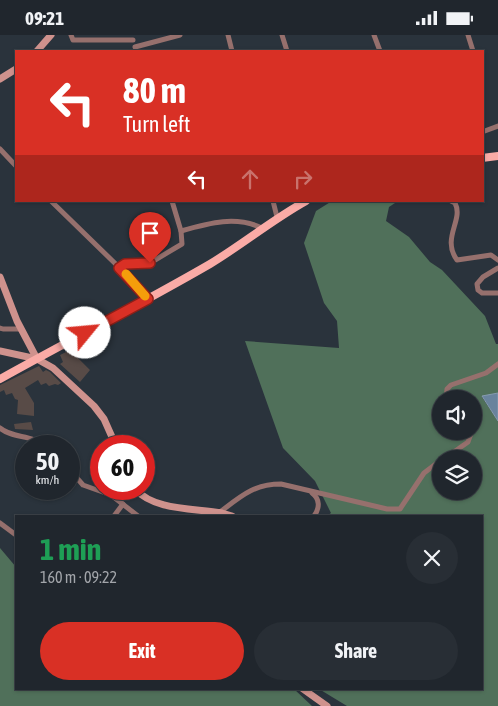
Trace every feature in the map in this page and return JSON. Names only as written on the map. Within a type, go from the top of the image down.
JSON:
[{"type":"main road","points":[[38,50],[51,35]]},
{"type":"main road","points":[[0,79],[15,70]]},
{"type":"main road","points":[[484,158],[498,156]]},
{"type":"main road","points":[[0,379],[212,263],[264,229],[277,217],[304,202]]},
{"type":"main road","points":[[0,277],[21,329],[37,359]]},
{"type":"main road","points":[[0,351],[37,359],[54,368],[94,406],[104,419],[111,435]]},
{"type":"main road","points":[[150,500],[157,503],[229,515]]},
{"type":"main road","points":[[304,690],[327,706]]},
{"type":"street","points":[[71,35],[73,40],[132,37],[135,49],[180,35]]},
{"type":"street","points":[[228,35],[232,50]]},
{"type":"street","points":[[282,35],[287,50]]},
{"type":"street","points":[[374,35],[380,50]]},
{"type":"street","points":[[468,35],[473,50]]},
{"type":"street","points":[[484,131],[498,126]]},
{"type":"street","points":[[0,149],[15,165]]},
{"type":"street","points":[[52,202],[148,299]]},
{"type":"street","points":[[119,268],[125,264],[150,263],[182,244],[181,231],[172,202]]},
{"type":"street","points":[[273,202],[277,217]]},
{"type":"street","points":[[453,202],[457,212],[451,237],[451,248],[457,260],[491,255],[498,260]]},
{"type":"street","points":[[181,231],[209,223],[228,221],[253,223],[264,229]]},
{"type":"street","points":[[498,268],[482,277],[477,284],[478,290],[482,293],[498,293]]},
{"type":"street","points":[[0,327],[3,329],[21,329]]},
{"type":"street","points":[[447,390],[450,385],[486,373],[498,364]]},
{"type":"street","points":[[0,428],[6,433],[16,435]]},
{"type":"street","points":[[458,450],[468,443],[469,440]]},
{"type":"street","points":[[220,512],[242,495],[266,484],[281,484],[387,509],[400,509],[424,473],[432,468]]},
{"type":"street","points":[[80,482],[83,485],[111,495],[137,515]]},
{"type":"street","points":[[310,491],[316,495],[318,502],[314,515]]},
{"type":"street","points":[[115,515],[123,504]]},
{"type":"street","points":[[0,523],[15,534]]},
{"type":"green space","points":[[330,202],[396,202],[389,207],[386,221],[409,237],[430,262],[442,270],[485,316],[496,344],[498,344],[498,393],[482,397],[498,421],[498,706],[347,706],[321,690],[483,690],[483,515],[328,515],[331,513],[315,481],[283,448],[245,341],[339,348],[337,321],[324,303],[304,243],[316,211]]},
{"type":"green space","points":[[0,548],[15,566],[15,690],[295,690],[312,706],[0,706]]},
{"type":"water","points":[[498,393],[498,421],[482,396]]},
{"type":"building","points":[[72,349],[75,355],[90,370],[80,382],[60,364],[63,362],[60,355]]},
{"type":"building","points":[[39,366],[43,372],[46,370],[50,372],[61,383],[49,386],[46,383],[41,385],[38,380],[25,388],[34,403],[34,416],[17,414],[18,400],[15,399],[12,393],[6,395],[4,390],[0,392],[0,385]]},
{"type":"building","points":[[31,422],[33,430],[15,429],[14,424]]},
{"type":"slow traffic","points":[[126,274],[145,296]]},
{"type":"route","points":[[85,333],[148,299],[119,268],[125,264],[150,263]]}]
